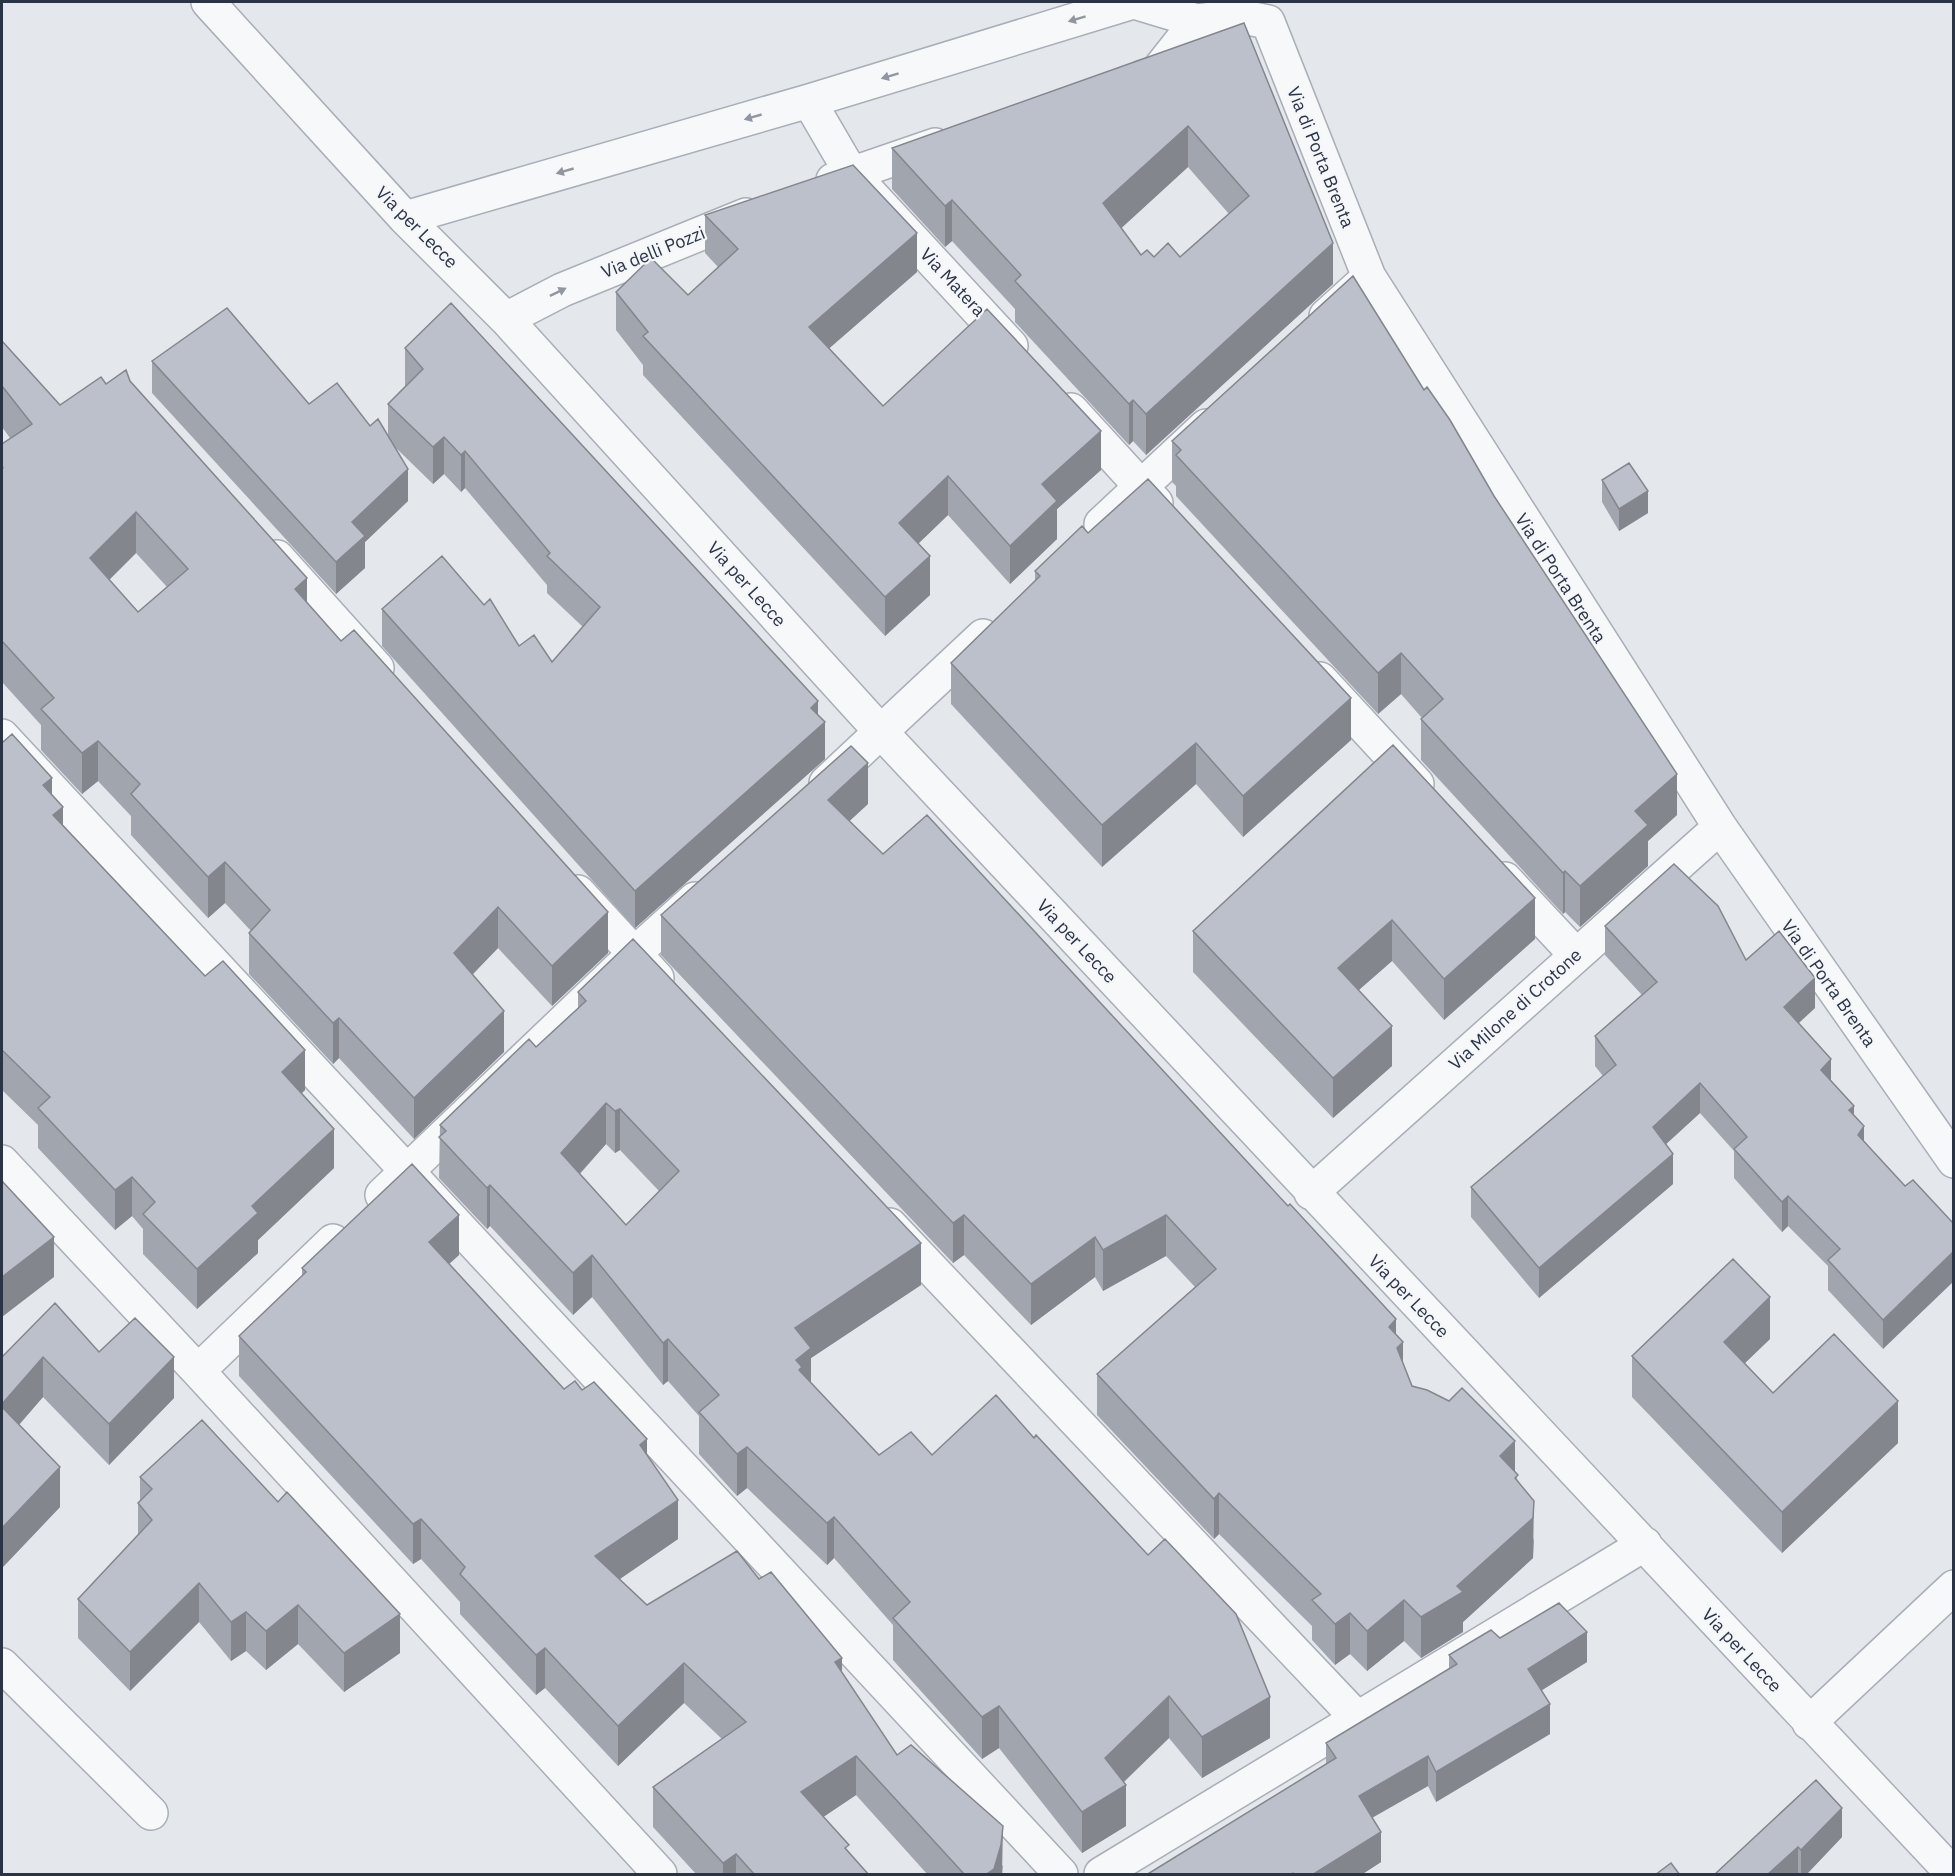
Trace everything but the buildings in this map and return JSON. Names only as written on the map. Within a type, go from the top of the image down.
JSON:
[{"type":"street","name":"Via per Lecce","points":[[208,2],[405,218],[506,319],[882,733],[1953,1875]]},
{"type":"street","points":[[405,218],[809,101],[1133,2],[1197,21],[1156,73],[1111,87]]},
{"type":"street","name":"Via di Porta Brenta","points":[[1197,21],[1238,16],[1268,22],[1369,277],[1720,827],[1953,1161]]},
{"type":"street","name":"Via Matera","points":[[809,101],[851,172],[1028,364]]},
{"type":"street","points":[[808,190],[851,172],[964,136]]},
{"type":"street","name":"Via delli Pozzi","points":[[506,319],[562,290],[776,203]]},
{"type":"street","points":[[1307,333],[1369,277]]},
{"type":"street","points":[[1052,390],[1173,520]]},
{"type":"street","points":[[1080,543],[1228,405]]},
{"type":"street","points":[[254,532],[397,690]]},
{"type":"street","points":[[802,804],[882,733],[1003,618]]},
{"type":"street","points":[[1302,659],[1439,807]]},
{"type":"street","points":[[2,736],[1061,1875]]},
{"type":"street","name":"Via Milone di Crotone","points":[[1311,1193],[1720,827]]},
{"type":"street","points":[[1487,859],[1576,955]]},
{"type":"street","points":[[555,866],[675,997]]},
{"type":"street","points":[[198,1371],[634,954],[714,883]]},
{"type":"street","points":[[2,1162],[198,1371],[660,1875]]},
{"type":"street","points":[[872,1206],[1357,1718]]},
{"type":"street","points":[[1101,1875],[1645,1544]]},
{"type":"street","points":[[1809,1723],[1953,1587]]},
{"type":"street","points":[[2,1665],[151,1813]]}]
